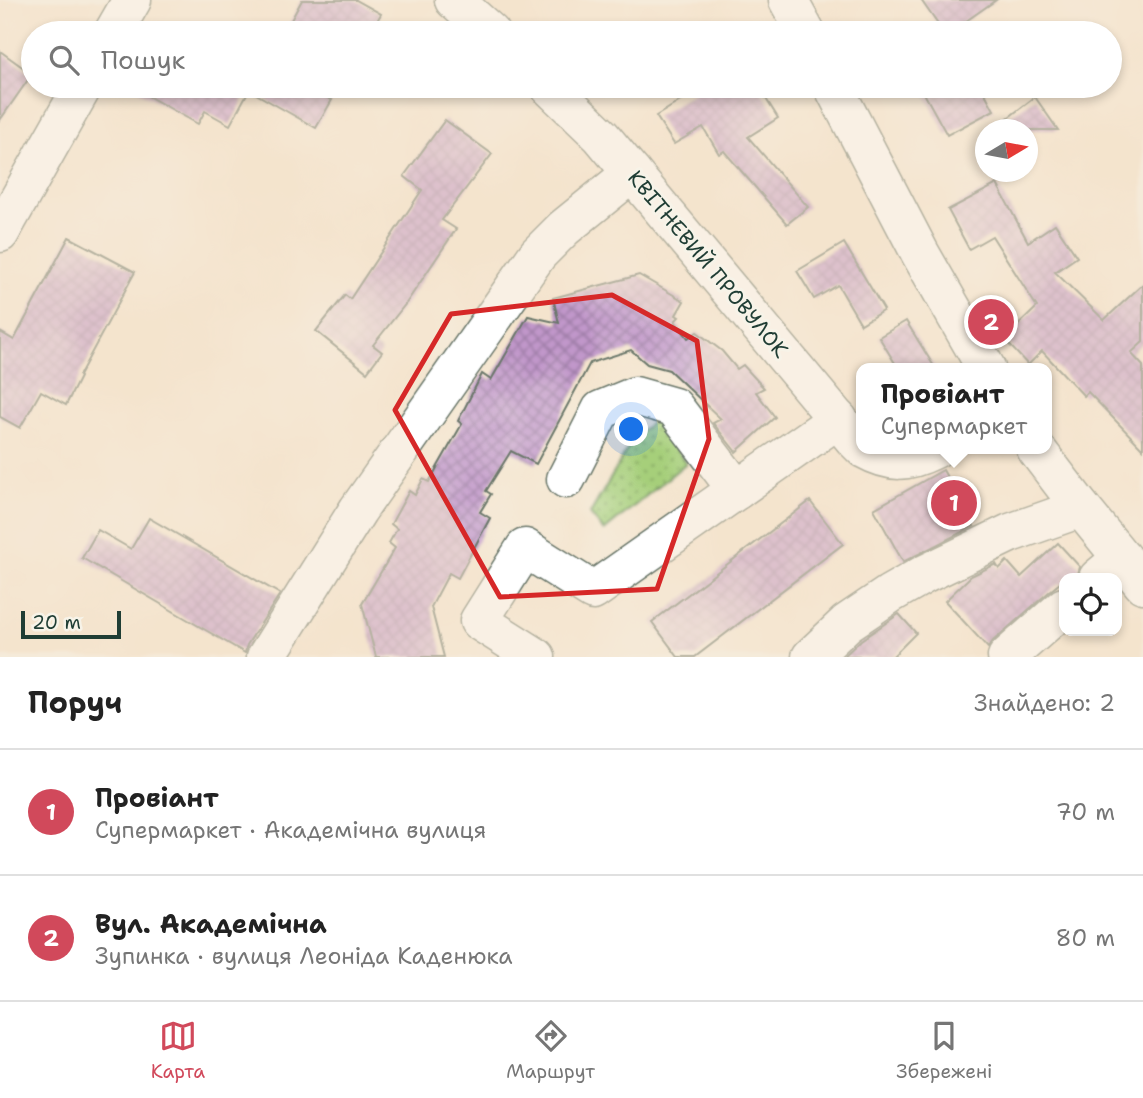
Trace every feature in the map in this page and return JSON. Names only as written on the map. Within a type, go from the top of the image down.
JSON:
[{"type":"street","points":[[120,21],[132,0]]},
{"type":"street","points":[[454,0],[478,21]]},
{"type":"street","points":[[788,0],[799,21]]},
{"type":"street","points":[[0,233],[76,98]]},
{"type":"street","name":"КВІТНЕВИЙ ПРОВУЛОК","points":[[561,98],[601,136],[854,438]]},
{"type":"street","points":[[839,98],[920,253],[983,363]]},
{"type":"street","points":[[266,657],[358,510],[538,254],[564,228],[632,173]]},
{"type":"street","points":[[566,479],[601,410],[635,396],[674,407],[737,490]]},
{"type":"street","points":[[536,657],[479,621],[525,548],[593,591],[737,490],[854,438]]},
{"type":"street","points":[[874,454],[891,460],[905,460],[925,454]]},
{"type":"street","points":[[1040,454],[1081,508],[1121,573]]},
{"type":"street","points":[[811,657],[847,623],[925,574],[1010,533],[1081,508]]},
{"type":"street","points":[[1007,657],[1059,611]]},
{"type":"highlighted area","points":[[612,295],[697,341],[709,439],[657,589],[500,597],[395,410],[451,314]]},
{"type":"green space","points":[[655,420],[686,463],[604,531],[590,514],[635,436]]},
{"type":"building","points":[[302,0],[356,0],[381,14],[377,21],[291,21]]},
{"type":"building","points":[[921,0],[996,0],[966,21],[936,21]]},
{"type":"building","points":[[0,51],[21,66],[21,90],[0,120]]},
{"type":"building","points":[[151,98],[245,98],[230,125],[205,111],[198,124]]},
{"type":"building","points":[[263,98],[332,100],[316,128]]},
{"type":"building","points":[[685,98],[766,98],[778,118],[748,137],[808,207],[787,224],[724,151],[719,154],[703,127],[674,144],[656,116]]},
{"type":"building","points":[[927,98],[988,98],[994,110],[947,135]]},
{"type":"building","points":[[1036,98],[1058,130],[1038,130],[1038,119],[1006,119]]},
{"type":"building","points":[[445,120],[492,154],[442,220],[456,229],[407,302],[373,345],[382,352],[367,372],[316,331],[345,295],[350,299],[422,190],[404,176]]},
{"type":"building","points":[[997,184],[1028,242],[1055,224],[1077,257],[1055,272],[1104,320],[1143,284],[1143,342],[1131,353],[1143,366],[1143,449],[1088,392],[1084,396],[1042,351],[1030,363],[1026,363],[1004,339],[1037,307],[992,236],[969,249],[948,210]]},
{"type":"building","points":[[69,237],[135,272],[66,405],[41,391],[20,428],[0,417],[0,332],[14,340]]},
{"type":"building","points":[[844,243],[884,310],[861,324],[838,285],[814,299],[797,271]]},
{"type":"building","points":[[639,275],[684,301],[675,321],[688,338],[697,332],[722,351],[737,369],[743,365],[764,388],[756,392],[775,417],[736,452],[713,423],[721,419],[669,370],[647,364],[631,350],[590,363],[536,464],[511,451],[486,491],[491,494],[480,512],[490,518],[458,578],[449,573],[431,607],[444,657],[376,657],[362,604],[395,548],[389,543],[397,529],[391,524],[409,491],[415,495],[423,479],[429,482],[462,424],[458,421],[482,374],[491,380],[528,316],[559,323],[553,298]]},
{"type":"building","points":[[906,321],[932,363],[895,363],[879,337]]},
{"type":"building","points":[[943,470],[974,526],[903,562],[874,509]]},
{"type":"building","points":[[810,501],[843,544],[695,657],[678,657],[652,622]]},
{"type":"building","points":[[149,518],[280,594],[247,645],[245,653],[82,558],[98,530],[131,549]]},
{"type":"building","points":[[1058,543],[1080,567],[1078,573],[1059,573],[1059,584],[988,648],[945,601],[971,576],[996,564],[999,569],[1007,561],[1021,577]]},
{"type":"building","points":[[899,614],[916,633],[892,657],[843,657],[861,640]]},
{"type":"place","name":"Вул. Академічна","points":[[991,322]]},
{"type":"place","name":"Провіант","points":[[954,503]]}]
